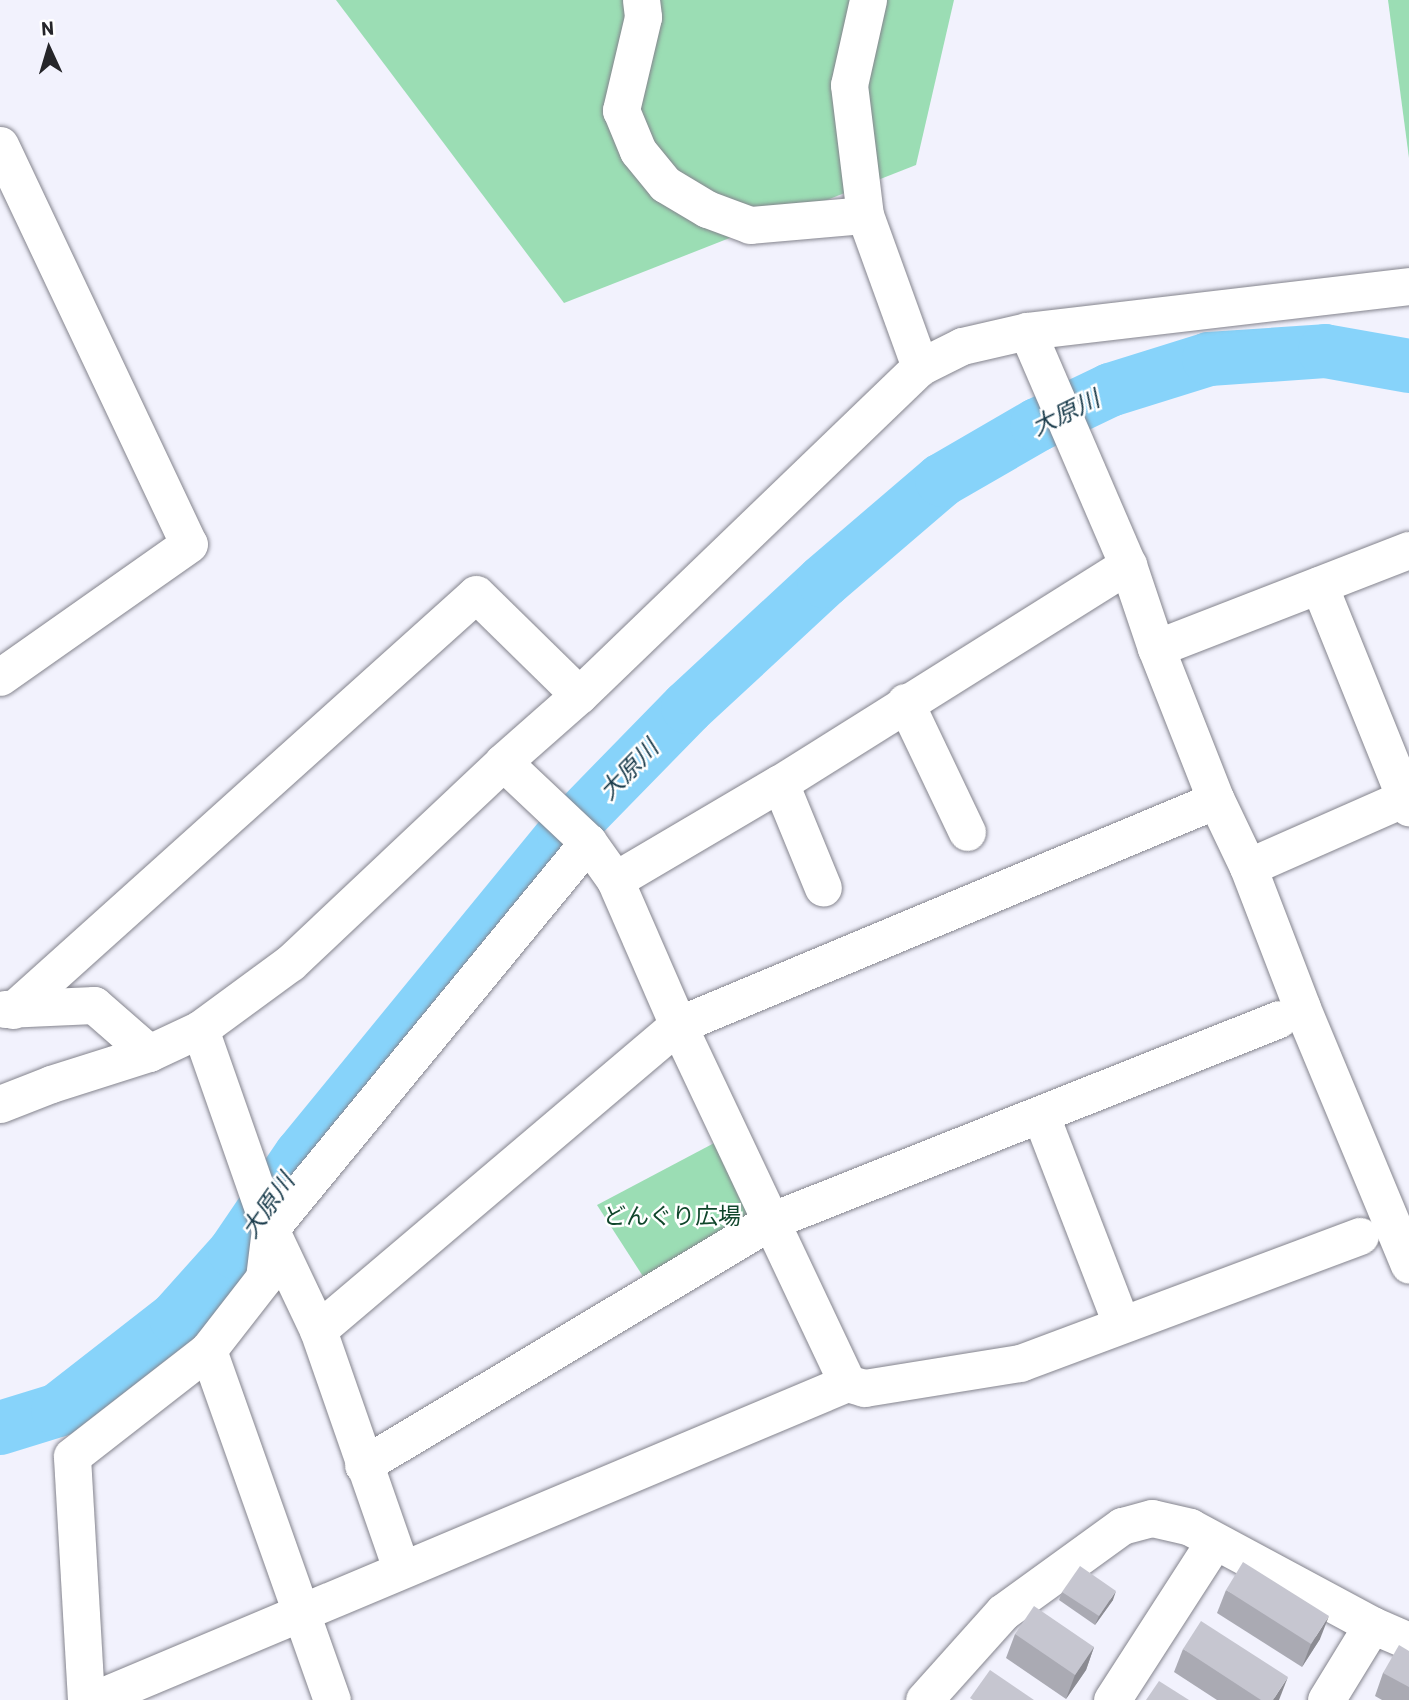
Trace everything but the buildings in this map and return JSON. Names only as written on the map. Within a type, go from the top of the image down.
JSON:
[{"type":"street","points":[[641,0],[643,17],[621,110],[638,151],[665,184],[707,209],[750,225],[865,215]]},
{"type":"street","points":[[867,0],[849,85],[865,215],[920,367]]},
{"type":"street","points":[[0,145],[188,544],[0,677]]},
{"type":"street","points":[[0,1104],[51,1084],[149,1053],[200,1030],[290,962],[503,762],[579,695],[920,367],[962,346],[1027,331],[1409,286]]},
{"type":"street","points":[[1027,331],[1128,565],[1156,648],[1216,800],[1248,867],[1302,1008],[1409,1265]]},
{"type":"street","points":[[1156,648],[1409,550]]},
{"type":"street","points":[[615,880],[780,783],[905,702],[1128,565]]},
{"type":"street","points":[[1248,867],[1408,801],[1319,585]]},
{"type":"street","points":[[4,1017],[477,594],[579,695]]},
{"type":"street","points":[[905,702],[967,832]]},
{"type":"street","points":[[503,762],[588,842],[615,880],[678,1025],[773,1220],[847,1383]]},
{"type":"street","points":[[780,783],[823,888]]},
{"type":"street","points":[[318,1330],[678,1025],[1216,800]]},
{"type":"street","points":[[86,1700],[72,1456],[208,1350],[264,1278],[270,1228],[588,842]]},
{"type":"street","points":[[4,1017],[94,1005],[149,1053]]},
{"type":"street","points":[[363,1465],[773,1220],[1041,1116],[1279,1019]]},
{"type":"street","points":[[200,1030],[270,1228],[318,1330],[401,1569]]},
{"type":"street","points":[[1041,1116],[1121,1323]]},
{"type":"street","points":[[93,1700],[847,1383],[864,1388],[1020,1363],[1121,1323],[1360,1236]]},
{"type":"street","points":[[208,1350],[332,1700]]},
{"type":"street","points":[[924,1700],[1003,1612],[1122,1526],[1152,1518],[1190,1527],[1372,1625],[1409,1641]]},
{"type":"street","points":[[1112,1700],[1214,1542]]},
{"type":"street","points":[[1326,1700],[1372,1625]]},
{"type":"green space","points":[[336,0],[954,0],[916,165],[564,303]]},
{"type":"green space","points":[[1388,0],[1409,0],[1409,158]]},
{"type":"green space","name":"どんぐり広場","points":[[718,1141],[750,1219],[646,1281],[597,1205]]},
{"type":"waterway","name":"大原川","points":[[0,1428],[58,1410],[176,1318],[235,1252],[301,1155],[564,834],[688,707],[824,581],[942,480],[1037,425],[1110,390],[1209,359],[1325,351],[1409,366]]}]
